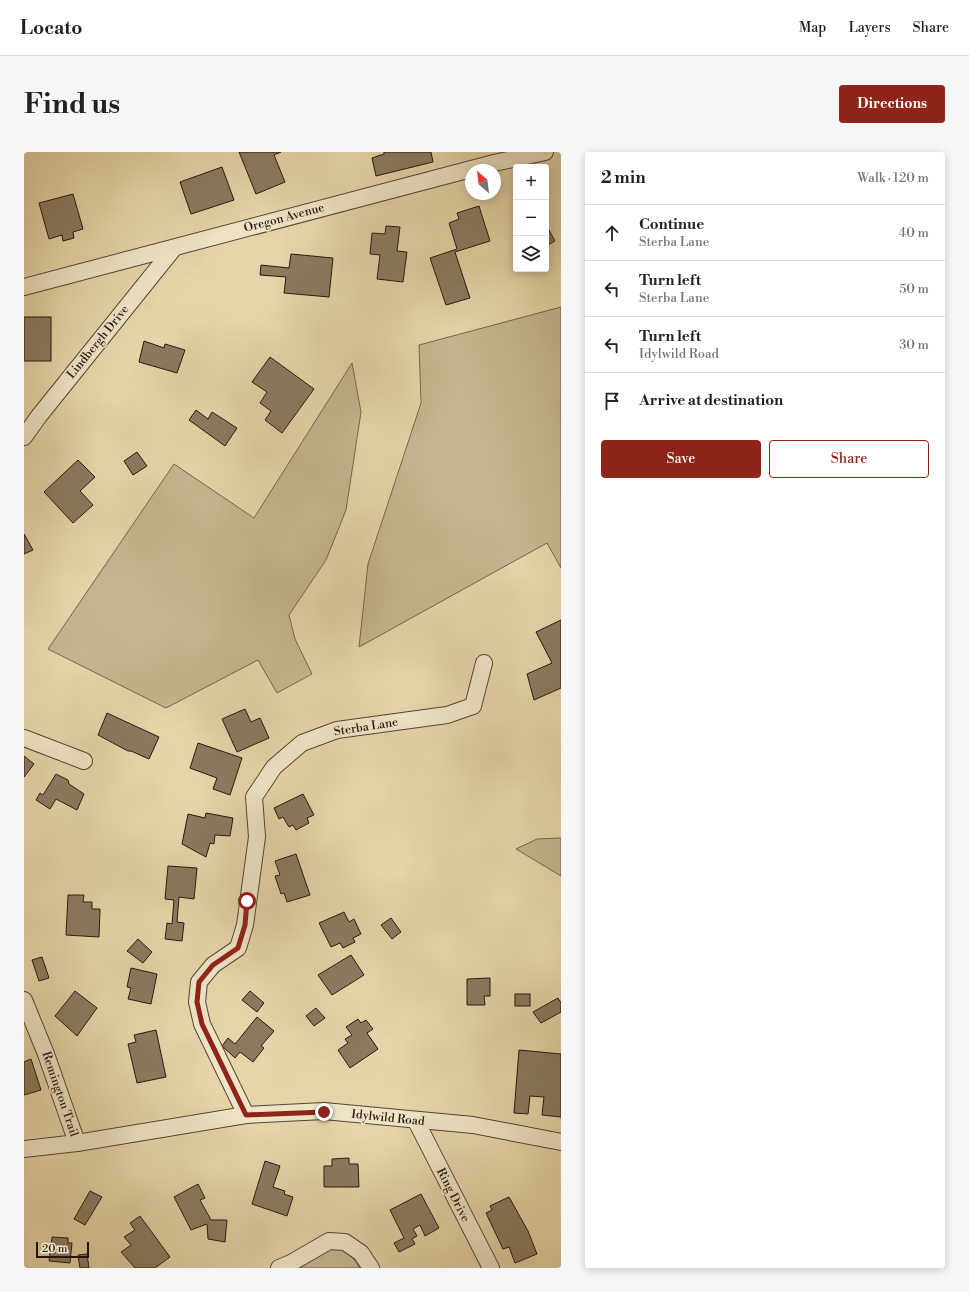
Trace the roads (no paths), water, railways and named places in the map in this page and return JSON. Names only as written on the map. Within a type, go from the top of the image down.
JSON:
[{"type":"street","name":"Oregon Avenue","points":[[24,287],[174,248],[492,157],[544,152]]},
{"type":"street","name":"Lindbergh Drive","points":[[24,437],[39,416],[174,248]]},
{"type":"street","name":"Sterba Lane","points":[[246,1115],[202,1024],[197,1002],[199,982],[213,965],[238,948],[245,925],[257,836],[254,797],[274,767],[302,743],[336,730],[447,715],[473,706],[484,664]]},
{"type":"street","points":[[24,738],[84,761]]},
{"type":"street","name":"Remington Trail","points":[[24,1000],[46,1054],[78,1143]]},
{"type":"street","name":"Idylwild Road","points":[[24,1149],[78,1143],[246,1115],[324,1112],[473,1126],[561,1142]]},
{"type":"street","name":"Ring Drive","points":[[416,1121],[491,1268]]},
{"type":"street","points":[[279,1268],[291,1264],[328,1241],[345,1242],[361,1253],[371,1268]]}]
